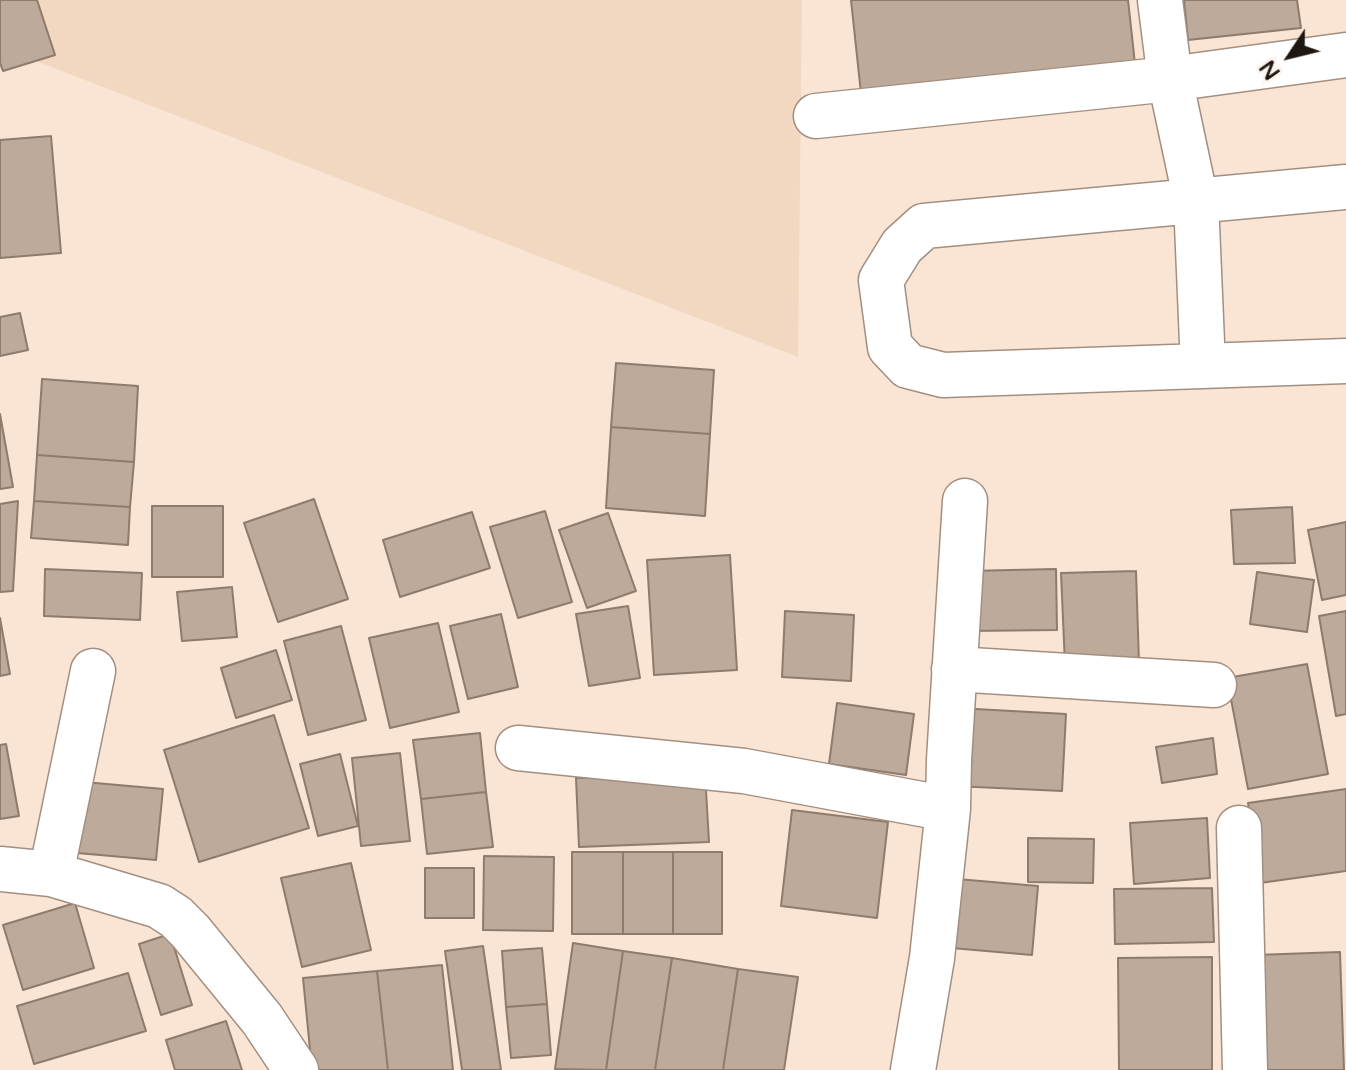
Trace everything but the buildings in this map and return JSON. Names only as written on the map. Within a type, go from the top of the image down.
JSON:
[{"type":"street","points":[[1160,0],[1170,79],[1196,201],[1203,366]]},
{"type":"street","points":[[816,116],[1170,79],[1346,55]]},
{"type":"street","points":[[1346,187],[924,226],[902,246],[881,280],[890,347],[908,366],[943,375],[1346,361]]},
{"type":"street","points":[[913,1070],[932,958],[948,809],[965,501]]},
{"type":"street","points":[[954,669],[1214,685]]},
{"type":"street","points":[[51,874],[93,671]]},
{"type":"street","points":[[518,748],[744,771],[948,809]]},
{"type":"street","points":[[1239,828],[1245,1070]]},
{"type":"street","points":[[0,869],[51,874],[159,906],[176,917],[233,982],[296,1070]]},
{"type":"shaded area","points":[[0,0],[802,0],[798,357],[0,47]]}]
